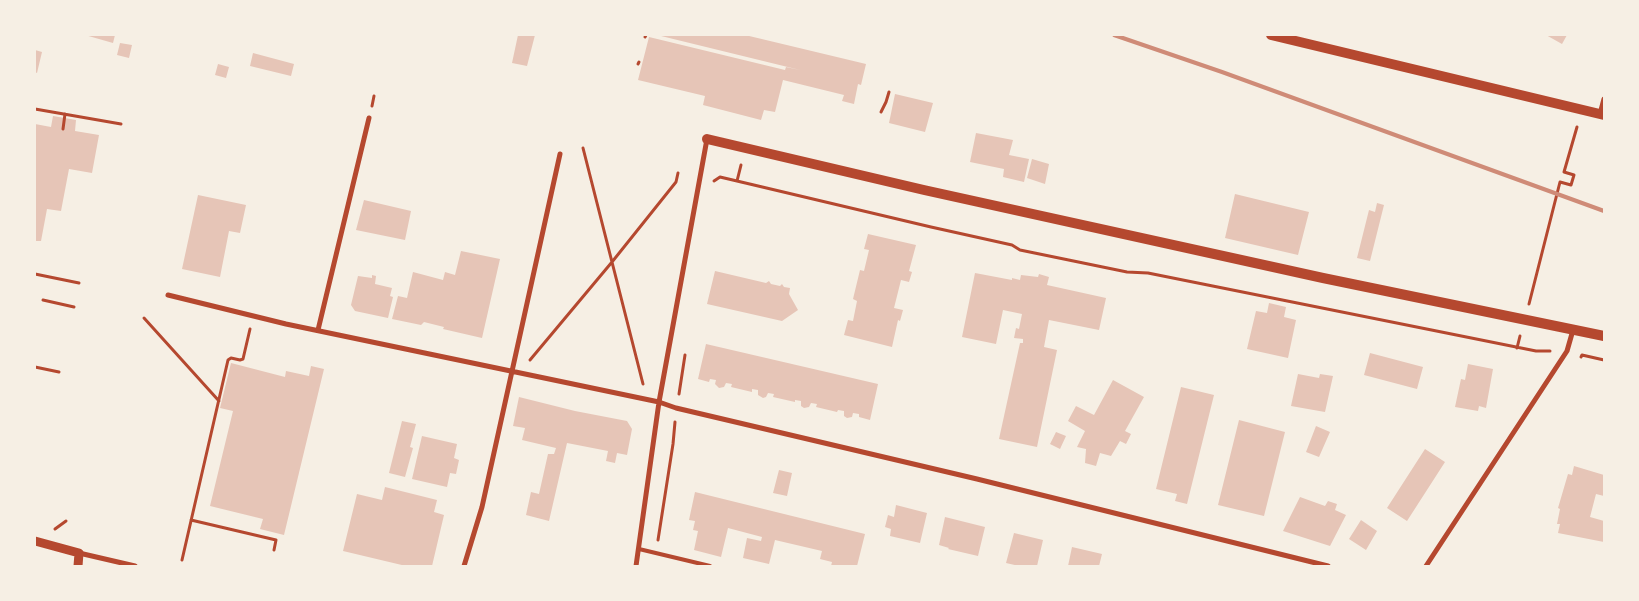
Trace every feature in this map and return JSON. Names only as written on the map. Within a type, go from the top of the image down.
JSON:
[{"type":"main road","points":[[1271,35],[1602,115]]},
{"type":"main road","points":[[707,139],[943,194],[1333,280],[1604,336]]},
{"type":"street","points":[[1602,115],[1604,99]]},
{"type":"street","points":[[318,330],[369,118]]},
{"type":"street","points":[[636,566],[659,402],[707,139]]},
{"type":"street","points":[[464,566],[482,507],[560,154]]},
{"type":"street","points":[[168,295],[318,330],[659,402],[676,408],[994,483],[1328,566]]},
{"type":"street","points":[[1426,566],[1567,351],[1573,330]]},
{"type":"street","points":[[35,541],[135,566]]},
{"type":"street","points":[[78,566],[79,552]]},
{"type":"lane","points":[[639,549],[710,566]]},
{"type":"path","points":[[881,112],[889,92]]},
{"type":"path","points":[[35,109],[121,124]]},
{"type":"path","points":[[63,128],[65,114]]},
{"type":"path","points":[[1528,309],[1560,182],[1571,185],[1574,175],[1564,172],[1577,127]]},
{"type":"path","points":[[583,148],[647,400]]},
{"type":"path","points":[[737,181],[743,158]]},
{"type":"path","points":[[520,372],[676,182],[678,173]]},
{"type":"path","points":[[712,183],[720,177],[1012,245],[1020,250],[1127,272],[1157,275],[1517,348],[1536,351],[1567,351],[1582,355]]},
{"type":"path","points":[[35,274],[79,283]]},
{"type":"path","points":[[43,300],[74,307]]},
{"type":"path","points":[[182,560],[228,360],[231,358],[241,360],[244,358],[254,316]]},
{"type":"path","points":[[144,318],[219,401]]},
{"type":"path","points":[[1517,348],[1521,335]]},
{"type":"path","points":[[656,553],[685,353]]},
{"type":"path","points":[[35,367],[59,372]]},
{"type":"path","points":[[191,520],[276,540],[274,550]]},
{"type":"building","points":[[85,35],[115,35],[113,43]]},
{"type":"building","points":[[518,35],[535,35],[527,66],[512,63]]},
{"type":"building","points":[[657,35],[745,35],[866,64],[861,85],[858,84],[854,104],[842,101],[844,95],[783,80],[775,112],[764,110],[761,120],[703,105],[705,96],[638,80],[649,37],[785,70],[786,67],[800,70]]},
{"type":"building","points":[[1546,35],[1567,35],[1562,44]]},
{"type":"building","points":[[120,43],[132,45],[129,58],[117,55]]},
{"type":"building","points":[[35,50],[42,52],[37,73],[35,72]]},
{"type":"building","points":[[253,53],[294,64],[291,76],[250,66]]},
{"type":"building","points":[[218,64],[229,67],[226,78],[215,75]]},
{"type":"building","points":[[895,94],[933,103],[925,132],[889,123]]},
{"type":"building","points":[[53,116],[76,120],[75,131],[99,135],[92,173],[69,169],[61,211],[47,209],[41,241],[35,241],[35,124],[51,127]]},
{"type":"building","points":[[976,133],[1013,140],[1009,155],[1029,159],[1024,182],[1003,177],[1004,169],[970,162]]},
{"type":"building","points":[[1032,159],[1049,164],[1045,184],[1027,178]]},
{"type":"building","points":[[1235,194],[1309,212],[1298,255],[1225,238]]},
{"type":"building","points":[[198,195],[246,205],[240,233],[229,231],[220,277],[182,269]]},
{"type":"building","points":[[364,200],[411,211],[405,240],[356,230]]},
{"type":"building","points":[[1377,203],[1384,205],[1370,261],[1357,258],[1369,210],[1375,212]]},
{"type":"building","points":[[868,234],[916,245],[909,271],[912,272],[909,282],[901,280],[894,308],[903,310],[900,321],[898,320],[892,347],[844,335],[848,320],[853,321],[857,301],[853,299],[860,270],[864,271],[869,250],[864,249]]},
{"type":"building","points":[[461,251],[500,259],[482,338],[443,329],[444,327],[424,322],[421,325],[392,319],[398,296],[407,298],[413,272],[443,280],[445,272],[455,275]]},
{"type":"building","points":[[715,271],[766,283],[769,281],[771,284],[780,286],[782,284],[784,287],[790,288],[789,294],[798,310],[782,321],[707,304]]},
{"type":"building","points":[[975,273],[1012,280],[1012,278],[1020,280],[1021,275],[1038,277],[1039,274],[1049,277],[1047,285],[1106,298],[1099,330],[1049,320],[1044,347],[1057,350],[1037,447],[999,439],[1020,343],[1023,343],[1023,339],[1014,338],[1016,328],[1019,329],[1022,314],[1003,310],[996,344],[962,337]]},
{"type":"building","points":[[372,275],[376,276],[375,284],[392,288],[390,296],[393,297],[388,318],[355,311],[351,305],[358,276],[372,278]]},
{"type":"building","points":[[1269,303],[1286,307],[1284,317],[1296,320],[1288,358],[1247,349],[1256,311],[1267,313]]},
{"type":"building","points":[[706,344],[878,384],[870,420],[853,413],[852,417],[847,418],[844,416],[844,411],[838,410],[837,412],[816,407],[817,404],[811,403],[809,407],[804,408],[801,406],[801,401],[795,400],[795,402],[773,397],[774,394],[768,393],[763,398],[758,395],[758,390],[752,389],[752,392],[731,387],[732,384],[726,383],[724,387],[719,388],[715,384],[716,380],[710,379],[709,382],[698,379]]},
{"type":"building","points":[[1370,353],[1423,367],[1417,389],[1364,375]]},
{"type":"building","points":[[231,363],[285,377],[286,371],[309,376],[311,366],[324,369],[284,535],[260,529],[263,519],[210,506],[233,411],[220,408]]},
{"type":"building","points":[[1468,364],[1493,369],[1486,408],[1479,406],[1478,411],[1455,407],[1461,379],[1465,380]]},
{"type":"building","points":[[1298,374],[1319,378],[1320,374],[1333,376],[1325,412],[1291,406]]},
{"type":"building","points":[[1113,380],[1144,397],[1125,431],[1131,434],[1126,444],[1120,441],[1111,456],[1100,453],[1096,466],[1085,463],[1086,449],[1077,447],[1085,431],[1068,421],[1076,406],[1094,415]]},
{"type":"building","points":[[1181,387],[1214,395],[1187,504],[1175,501],[1177,494],[1156,489]]},
{"type":"building","points":[[519,397],[575,411],[627,421],[632,429],[627,455],[617,453],[615,463],[606,461],[608,451],[567,443],[549,521],[526,515],[531,492],[539,494],[548,454],[554,454],[556,448],[522,440],[525,428],[513,426]]},
{"type":"building","points":[[1239,420],[1285,432],[1264,516],[1218,505]]},
{"type":"building","points":[[402,421],[416,424],[410,447],[413,448],[405,477],[389,473]]},
{"type":"building","points":[[1316,426],[1330,432],[1319,457],[1306,452]]},
{"type":"building","points":[[1056,432],[1066,436],[1060,449],[1050,444]]},
{"type":"building","points":[[422,436],[457,444],[454,458],[459,460],[456,474],[450,473],[447,487],[412,479]]},
{"type":"building","points":[[1425,449],[1445,462],[1407,521],[1387,508]]},
{"type":"building","points":[[1574,466],[1604,475],[1604,496],[1596,494],[1590,517],[1604,521],[1604,542],[1558,533],[1560,524],[1557,524],[1560,509],[1558,508],[1568,474],[1572,475]]},
{"type":"building","points":[[779,470],[792,473],[787,496],[773,493]]},
{"type":"building","points":[[385,487],[437,500],[434,512],[444,515],[432,566],[406,566],[343,551],[357,494],[382,500]]},
{"type":"building","points":[[695,492],[865,534],[857,566],[831,566],[832,562],[820,559],[822,551],[775,540],[769,564],[743,558],[747,538],[761,541],[762,537],[728,528],[721,557],[694,550],[698,531],[693,530],[695,521],[689,520]]},
{"type":"building","points":[[1300,497],[1325,506],[1328,501],[1337,504],[1335,510],[1346,515],[1330,546],[1283,531]]},
{"type":"building","points":[[896,505],[927,513],[920,543],[890,536],[891,529],[885,527],[888,515],[894,517]]},
{"type":"building","points":[[945,517],[985,527],[978,556],[939,545]]},
{"type":"building","points":[[1361,520],[1377,531],[1366,550],[1349,539]]},
{"type":"building","points":[[1014,533],[1043,540],[1037,566],[1019,566],[1006,563]]},
{"type":"building","points":[[1072,547],[1102,554],[1099,566],[1068,566]]},
{"type":"railway","points":[[1114,35],[1222,72],[1604,211]]}]
